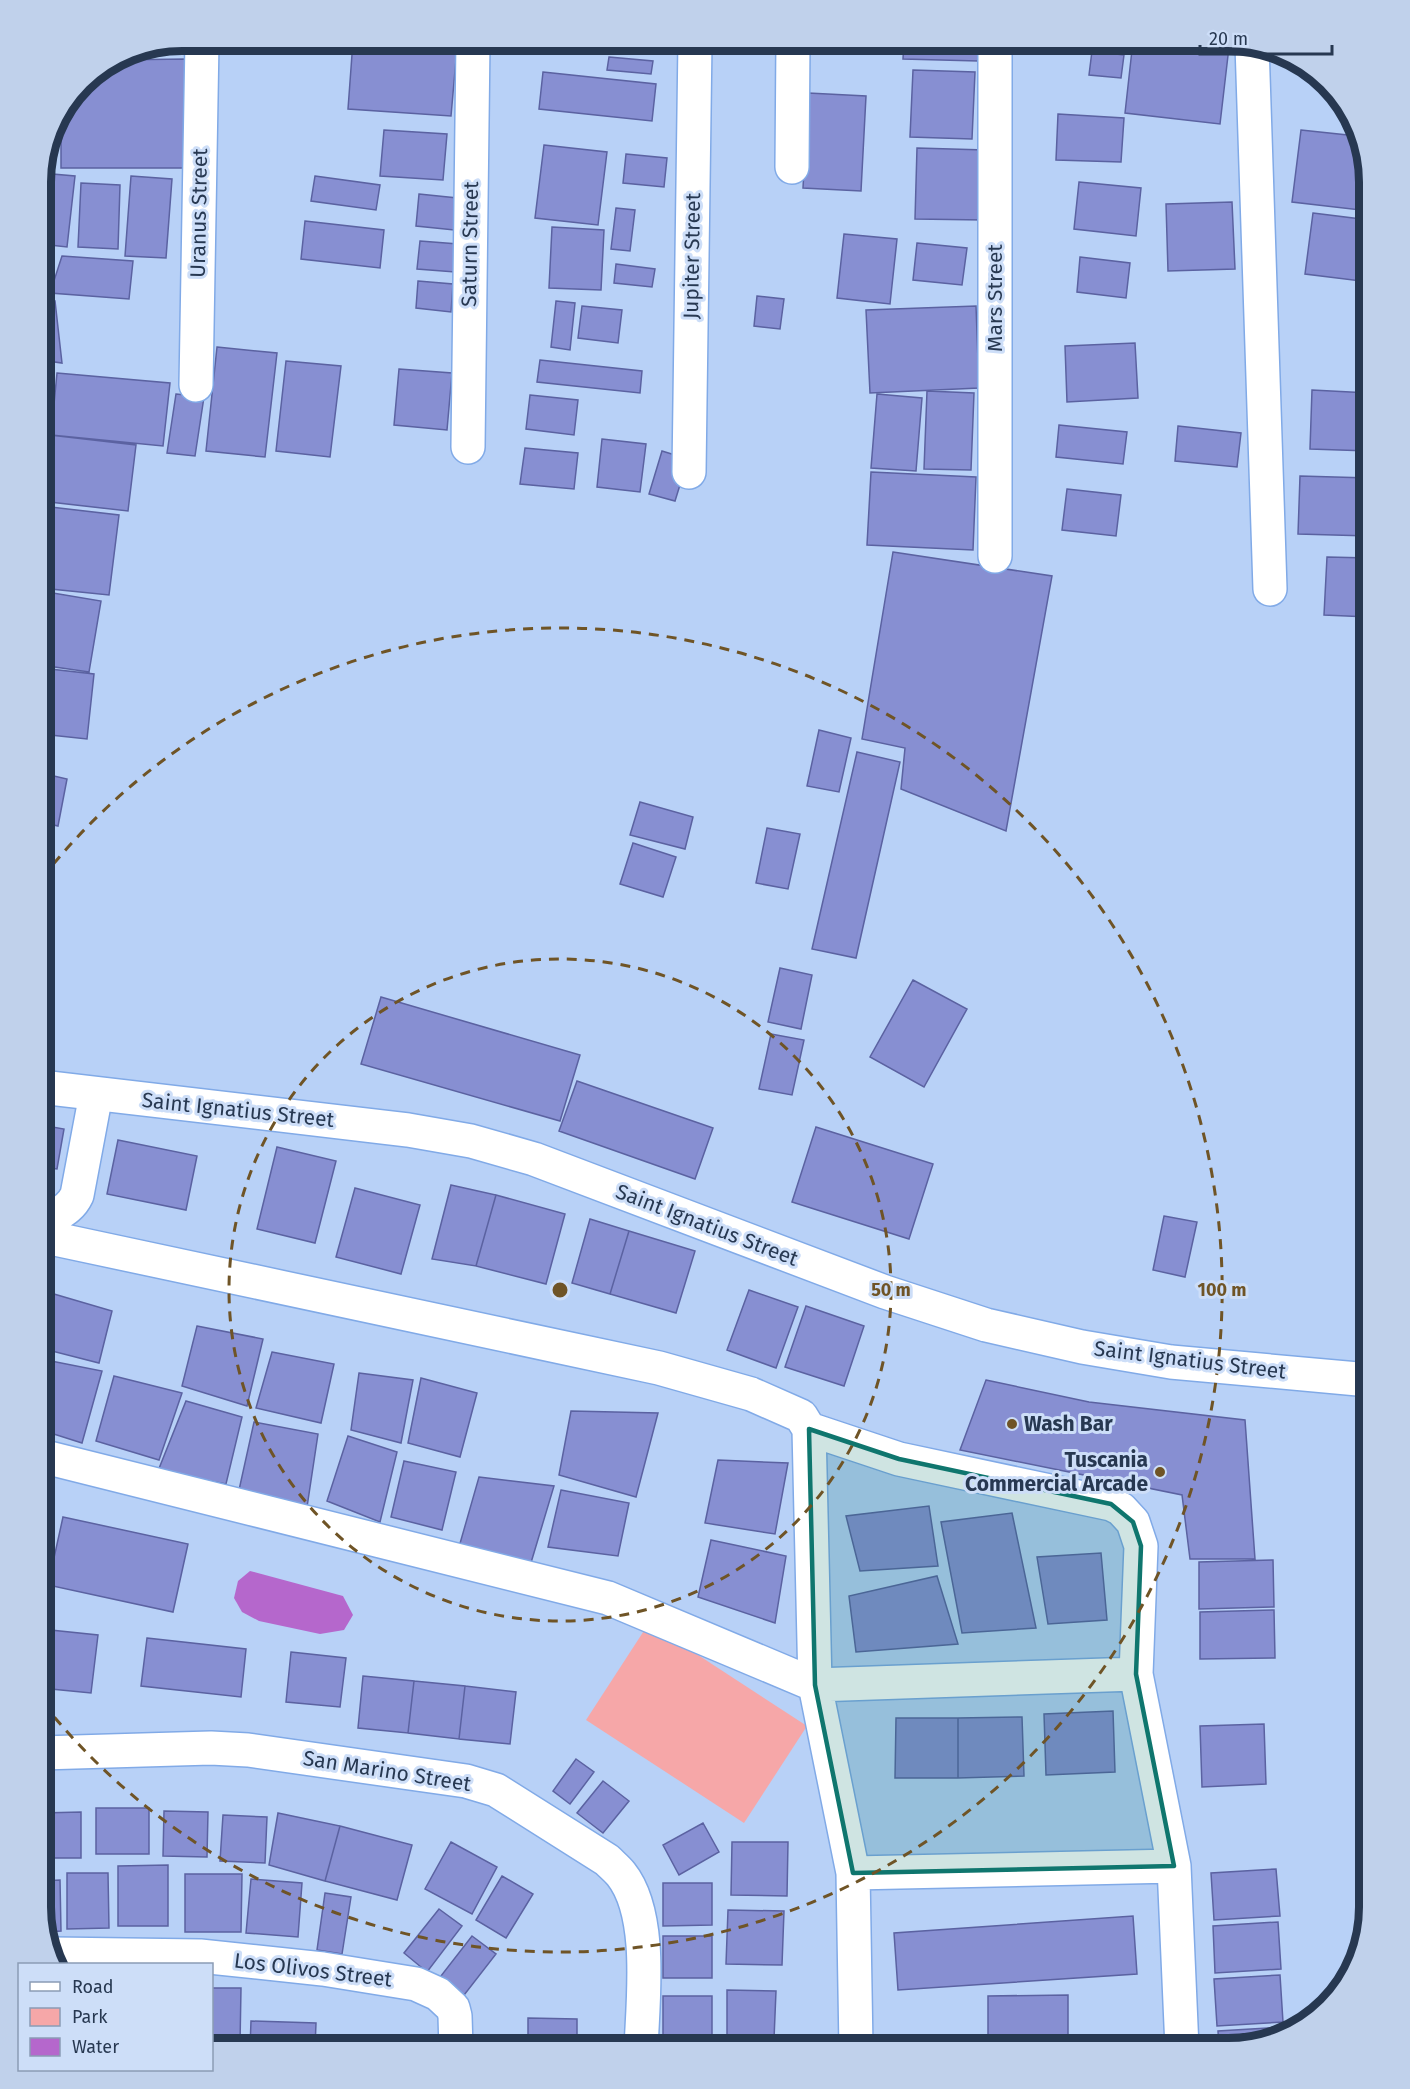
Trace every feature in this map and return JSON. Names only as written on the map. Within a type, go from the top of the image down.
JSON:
[{"type":"street","name":"Uranus Street","points":[[196,384],[202,51]]},
{"type":"street","name":"Saturn Street","points":[[468,447],[473,51]]},
{"type":"street","name":"Jupiter Street","points":[[689,472],[694,51]]},
{"type":"street","points":[[792,167],[793,51]]},
{"type":"street","name":"Mars Street","points":[[995,51],[995,556]]},
{"type":"street","points":[[1252,56],[1270,589]]},
{"type":"street","name":"Saint Ignatius Street","points":[[51,1088],[408,1130],[471,1141],[554,1166],[885,1292],[986,1325],[1082,1347],[1172,1362],[1359,1379]]},
{"type":"street","points":[[51,1220],[67,1210],[77,1195],[96,1094]]},
{"type":"street","points":[[51,1238],[659,1368],[751,1395],[801,1416],[809,1429],[815,1685],[852,1873],[856,2038]]},
{"type":"street","points":[[809,1429],[899,1459],[1111,1504],[1121,1509],[1133,1522],[1141,1546],[1136,1674],[1174,1866],[1182,2038]]},
{"type":"street","points":[[51,1459],[608,1598],[815,1685],[1136,1674]]},
{"type":"street","name":"San Marino Street","points":[[51,1753],[231,1749],[466,1781],[496,1790],[607,1860],[621,1874],[630,1890],[640,1924],[644,1955],[641,2038]]},
{"type":"street","points":[[852,1873],[1174,1866]]},
{"type":"street","name":"Los Olivos Street","points":[[60,1954],[200,1956],[323,1969],[416,1984],[438,1994],[453,2008],[456,2038]]},
{"type":"highlighted area","points":[[809,1429],[899,1459],[1111,1504],[1133,1522],[1141,1546],[1136,1674],[1174,1866],[853,1873],[815,1685]]},
{"type":"green space","points":[[649,1623],[807,1726],[744,1823],[586,1720]]},
{"type":"water","points":[[250,1571],[343,1596],[353,1615],[344,1630],[320,1634],[259,1621],[242,1612],[234,1598],[238,1581]]},
{"type":"building","points":[[352,51],[457,51],[451,116],[348,109]]},
{"type":"building","points":[[903,51],[978,51],[978,61],[903,59]]},
{"type":"building","points":[[1030,51],[1092,51],[1030,53]]},
{"type":"building","points":[[1092,51],[1124,55],[1121,78],[1089,75]]},
{"type":"building","points":[[1132,51],[1229,51],[1220,124],[1125,113]]},
{"type":"building","points":[[609,57],[653,61],[651,74],[607,70]]},
{"type":"building","points":[[185,59],[185,168],[61,168],[61,132],[78,102],[89,89],[109,73],[135,60]]},
{"type":"building","points":[[913,70],[975,72],[972,139],[910,137]]},
{"type":"building","points":[[543,72],[656,84],[652,121],[539,109]]},
{"type":"building","points":[[808,93],[866,96],[861,191],[803,188]]},
{"type":"building","points":[[1058,114],[1124,118],[1121,162],[1056,160]]},
{"type":"building","points":[[384,130],[447,134],[443,180],[380,176]]},
{"type":"building","points":[[1301,130],[1350,135],[1358,165],[1359,210],[1292,202]]},
{"type":"building","points":[[544,145],[607,152],[598,225],[535,218]]},
{"type":"building","points":[[917,148],[985,150],[984,220],[915,219]]},
{"type":"building","points":[[626,154],[667,158],[664,187],[623,183]]},
{"type":"building","points":[[51,174],[75,176],[67,247],[51,245]]},
{"type":"building","points":[[131,176],[172,179],[166,258],[125,256]]},
{"type":"building","points":[[315,176],[380,185],[376,210],[311,201]]},
{"type":"building","points":[[1079,182],[1141,188],[1136,236],[1074,229]]},
{"type":"building","points":[[81,183],[120,185],[118,249],[78,247]]},
{"type":"building","points":[[419,194],[467,199],[464,231],[416,226]]},
{"type":"building","points":[[1232,202],[1235,269],[1168,271],[1166,204]]},
{"type":"building","points":[[616,208],[635,210],[630,251],[611,249]]},
{"type":"building","points":[[1313,213],[1359,219],[1359,281],[1305,274]]},
{"type":"building","points":[[305,221],[384,230],[380,268],[301,259]]},
{"type":"building","points":[[552,227],[604,230],[601,290],[549,288]]},
{"type":"building","points":[[844,234],[897,239],[890,304],[837,298]]},
{"type":"building","points":[[420,241],[458,244],[455,272],[417,269]]},
{"type":"building","points":[[917,243],[967,248],[962,285],[913,280]]},
{"type":"building","points":[[62,256],[133,261],[129,299],[51,293]]},
{"type":"building","points":[[1080,257],[1130,263],[1126,298],[1077,292]]},
{"type":"building","points":[[616,264],[655,269],[652,287],[614,283]]},
{"type":"building","points":[[418,281],[453,284],[451,312],[416,308]]},
{"type":"building","points":[[757,296],[784,299],[780,329],[754,326]]},
{"type":"building","points":[[51,300],[55,301],[62,363],[51,361]]},
{"type":"building","points":[[556,301],[575,303],[570,350],[551,347]]},
{"type":"building","points":[[582,306],[622,310],[618,343],[578,338]]},
{"type":"building","points":[[976,306],[979,388],[870,393],[866,310]]},
{"type":"building","points":[[1135,343],[1138,398],[1067,402],[1065,346]]},
{"type":"building","points":[[217,347],[277,353],[265,457],[206,451]]},
{"type":"building","points":[[540,360],[642,371],[640,393],[537,382]]},
{"type":"building","points":[[286,361],[341,366],[330,457],[276,451]]},
{"type":"building","points":[[399,369],[452,373],[447,430],[394,425]]},
{"type":"building","points":[[57,373],[170,383],[163,446],[51,435]]},
{"type":"building","points":[[1312,390],[1359,392],[1359,451],[1310,449]]},
{"type":"building","points":[[927,391],[974,393],[971,470],[924,469]]},
{"type":"building","points":[[176,394],[204,397],[195,456],[167,453]]},
{"type":"building","points":[[877,394],[922,398],[916,471],[871,468]]},
{"type":"building","points":[[530,395],[578,400],[574,435],[526,429]]},
{"type":"building","points":[[1059,425],[1127,432],[1123,464],[1056,457]]},
{"type":"building","points":[[1178,426],[1241,433],[1237,467],[1175,461]]},
{"type":"building","points":[[51,435],[136,445],[128,511],[51,502]]},
{"type":"building","points":[[602,439],[646,444],[640,492],[597,487]]},
{"type":"building","points":[[525,448],[578,453],[574,489],[520,484]]},
{"type":"building","points":[[662,451],[688,459],[675,501],[649,494]]},
{"type":"building","points":[[871,472],[976,477],[973,550],[867,545]]},
{"type":"building","points":[[1300,476],[1359,478],[1359,536],[1298,534]]},
{"type":"building","points":[[1067,489],[1121,495],[1116,536],[1062,530]]},
{"type":"building","points":[[51,507],[119,515],[109,595],[51,589]]},
{"type":"building","points":[[893,552],[1052,576],[1006,831],[901,789],[905,748],[862,739]]},
{"type":"building","points":[[1327,557],[1359,558],[1359,617],[1324,615]]},
{"type":"building","points":[[51,593],[101,601],[89,672],[51,666]]},
{"type":"building","points":[[51,669],[94,674],[87,739],[51,735]]},
{"type":"building","points":[[819,730],[851,738],[839,792],[807,786]]},
{"type":"building","points":[[857,752],[900,762],[856,958],[812,949]]},
{"type":"building","points":[[51,775],[67,779],[58,826],[51,824]]},
{"type":"building","points":[[640,802],[693,817],[685,849],[630,835]]},
{"type":"building","points":[[767,828],[800,834],[788,889],[756,883]]},
{"type":"building","points":[[633,843],[676,857],[663,897],[620,884]]},
{"type":"building","points":[[780,968],[812,975],[801,1029],[768,1022]]},
{"type":"building","points":[[913,980],[967,1009],[924,1087],[870,1057]]},
{"type":"building","points":[[381,997],[580,1055],[560,1121],[361,1064]]},
{"type":"building","points":[[771,1034],[804,1040],[792,1095],[759,1089]]},
{"type":"building","points":[[577,1081],[713,1128],[695,1179],[559,1131]]},
{"type":"building","points":[[51,1127],[64,1129],[57,1169],[51,1168]]},
{"type":"building","points":[[816,1127],[933,1164],[909,1239],[792,1202]]},
{"type":"building","points":[[118,1140],[197,1156],[186,1210],[107,1194]]},
{"type":"building","points":[[277,1147],[336,1161],[315,1243],[257,1229]]},
{"type":"building","points":[[451,1185],[496,1195],[476,1266],[432,1259]]},
{"type":"building","points":[[355,1188],[420,1205],[401,1274],[336,1257]]},
{"type":"building","points":[[496,1195],[565,1214],[546,1284],[476,1266]]},
{"type":"building","points":[[1164,1216],[1197,1222],[1185,1277],[1153,1270]]},
{"type":"building","points":[[590,1219],[629,1231],[610,1294],[572,1283]]},
{"type":"building","points":[[629,1231],[695,1251],[676,1313],[610,1294]]},
{"type":"building","points":[[749,1290],[798,1307],[776,1368],[727,1350]]},
{"type":"building","points":[[54,1294],[112,1311],[99,1363],[51,1351],[51,1310]]},
{"type":"building","points":[[806,1306],[864,1326],[844,1386],[785,1367]]},
{"type":"building","points":[[197,1326],[263,1339],[247,1406],[182,1386]]},
{"type":"building","points":[[272,1352],[334,1364],[321,1423],[256,1408]]},
{"type":"building","points":[[51,1361],[102,1371],[82,1443],[51,1433]]},
{"type":"building","points":[[359,1373],[413,1380],[401,1443],[351,1430]]},
{"type":"building","points":[[114,1376],[182,1393],[159,1460],[96,1441]]},
{"type":"building","points":[[421,1378],[477,1393],[460,1457],[408,1443]]},
{"type":"building","name":"Tuscania Commercial Arcade","points":[[986,1380],[1089,1402],[1245,1420],[1255,1559],[1190,1559],[1182,1495],[960,1450]]},
{"type":"building","points":[[186,1401],[242,1417],[226,1484],[158,1471]]},
{"type":"building","points":[[571,1411],[658,1413],[636,1497],[559,1475]]},
{"type":"building","points":[[254,1422],[318,1434],[307,1507],[239,1490]]},
{"type":"building","points":[[348,1436],[397,1452],[380,1522],[327,1501]]},
{"type":"building","points":[[718,1460],[788,1463],[775,1534],[705,1523]]},
{"type":"building","points":[[404,1461],[456,1472],[442,1530],[391,1517]]},
{"type":"building","points":[[479,1477],[554,1486],[530,1566],[459,1547]]},
{"type":"building","points":[[561,1490],[629,1503],[618,1556],[548,1547]]},
{"type":"building","points":[[929,1506],[938,1566],[860,1571],[846,1516]]},
{"type":"building","points":[[1012,1513],[1036,1628],[962,1633],[941,1522]]},
{"type":"building","points":[[63,1517],[188,1544],[173,1612],[51,1586],[51,1571]]},
{"type":"building","points":[[711,1540],[786,1556],[775,1623],[698,1597]]},
{"type":"building","points":[[1101,1553],[1107,1620],[1048,1624],[1037,1557]]},
{"type":"building","points":[[1273,1560],[1274,1607],[1199,1609],[1199,1562]]},
{"type":"building","points":[[937,1576],[958,1644],[856,1652],[849,1596]]},
{"type":"building","points":[[1274,1610],[1275,1658],[1200,1659],[1200,1612]]},
{"type":"building","points":[[51,1630],[98,1635],[91,1693],[51,1689]]},
{"type":"building","points":[[147,1638],[246,1649],[241,1697],[141,1686]]},
{"type":"building","points":[[291,1652],[346,1658],[340,1707],[286,1702]]},
{"type":"building","points":[[363,1676],[414,1681],[408,1733],[358,1728]]},
{"type":"building","points":[[414,1681],[465,1686],[459,1739],[408,1733]]},
{"type":"building","points":[[465,1686],[516,1692],[510,1744],[459,1739]]},
{"type":"building","points":[[1113,1711],[1115,1772],[1046,1775],[1044,1714]]},
{"type":"building","points":[[1022,1717],[1024,1776],[958,1778],[958,1718]]},
{"type":"building","points":[[896,1718],[958,1718],[958,1778],[895,1778]]},
{"type":"building","points":[[1264,1724],[1266,1784],[1202,1787],[1200,1726]]},
{"type":"building","points":[[576,1759],[594,1772],[570,1804],[553,1791]]},
{"type":"building","points":[[603,1781],[629,1801],[603,1833],[577,1813]]},
{"type":"building","points":[[96,1808],[149,1808],[149,1854],[96,1854]]},
{"type":"building","points":[[164,1811],[208,1812],[207,1857],[163,1856]]},
{"type":"building","points":[[81,1812],[81,1858],[51,1858],[51,1813]]},
{"type":"building","points":[[278,1813],[340,1826],[325,1881],[269,1865]]},
{"type":"building","points":[[223,1815],[267,1817],[265,1863],[220,1861]]},
{"type":"building","points":[[703,1823],[719,1852],[679,1875],[663,1845]]},
{"type":"building","points":[[340,1826],[412,1845],[397,1900],[325,1881]]},
{"type":"building","points":[[451,1842],[497,1867],[472,1914],[425,1889]]},
{"type":"building","points":[[732,1842],[788,1842],[787,1896],[731,1895]]},
{"type":"building","points":[[168,1865],[168,1926],[118,1926],[118,1866]]},
{"type":"building","points":[[1276,1869],[1280,1916],[1214,1920],[1211,1873]]},
{"type":"building","points":[[67,1873],[108,1873],[109,1928],[67,1929]]},
{"type":"building","points":[[185,1874],[242,1874],[241,1932],[185,1932]]},
{"type":"building","points":[[502,1876],[533,1894],[506,1938],[476,1920]]},
{"type":"building","points":[[251,1879],[302,1883],[298,1937],[246,1933]]},
{"type":"building","points":[[51,1880],[60,1880],[61,1931],[53,1932]]},
{"type":"building","points":[[663,1883],[712,1883],[712,1925],[663,1926]]},
{"type":"building","points":[[325,1893],[351,1897],[342,1954],[317,1950]]},
{"type":"building","points":[[439,1909],[462,1926],[427,1972],[404,1953]]},
{"type":"building","points":[[728,1910],[784,1911],[782,1965],[726,1964]]},
{"type":"building","points":[[1133,1916],[1137,1974],[898,1990],[894,1933]]},
{"type":"building","points":[[1278,1922],[1281,1969],[1215,1973],[1213,1926]]},
{"type":"building","points":[[472,1936],[496,1954],[461,1999],[437,1981]]},
{"type":"building","points":[[663,1936],[712,1936],[712,1978],[663,1978]]},
{"type":"building","points":[[1280,1975],[1283,2022],[1217,2026],[1214,1979]]},
{"type":"building","points":[[213,1988],[241,1988],[240,2038],[213,2038]]},
{"type":"building","points":[[727,1990],[776,1991],[774,2038],[727,2038]]},
{"type":"building","points":[[1068,1995],[1068,2038],[988,2038],[988,1996]]},
{"type":"building","points":[[663,1996],[712,1996],[712,2038],[663,2038]]},
{"type":"building","points":[[528,2018],[577,2019],[577,2038],[528,2038]]},
{"type":"building","points":[[251,2021],[316,2023],[315,2038],[250,2038]]},
{"type":"building","points":[[1280,2027],[1245,2037],[1218,2038],[1218,2031]]},
{"type":"place","name":"Wash Bar","points":[[1012,1424]]},
{"type":"place","name":"Tuscania Commercial Arcade","points":[[1160,1472]]}]
